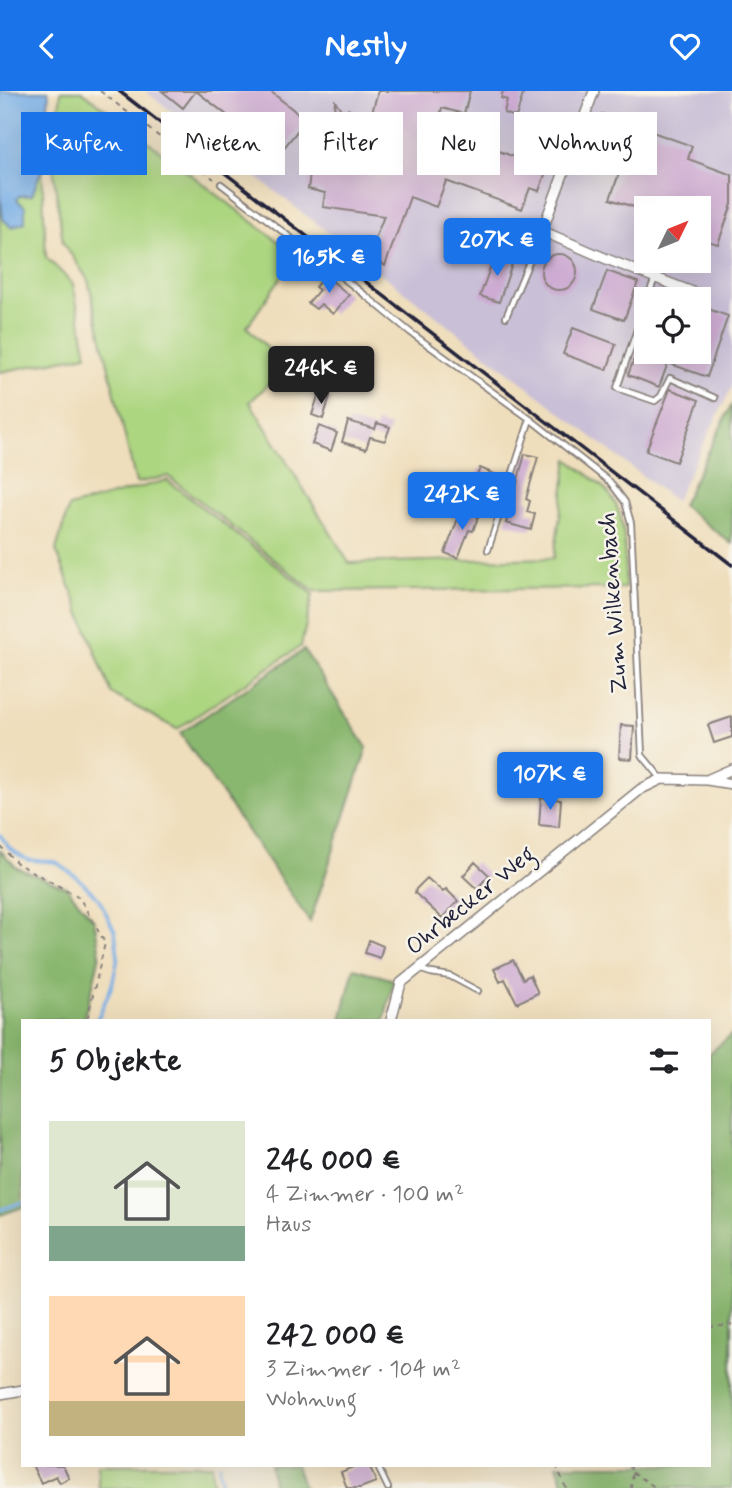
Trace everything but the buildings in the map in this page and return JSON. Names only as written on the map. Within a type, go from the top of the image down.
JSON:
[{"type":"street","points":[[594,91],[542,230],[609,260],[681,287]]},
{"type":"street","name":"Ohrbecker Weg","points":[[707,780],[732,769]]},
{"type":"street","name":"Ohrbecker Weg","points":[[391,1019],[401,983],[640,789],[662,779],[707,780],[732,784]]},
{"type":"street","points":[[0,1394],[21,1390]]},
{"type":"lane","name":"Zum Wilkenbach","points":[[221,184],[410,332],[530,419],[610,482],[625,502],[631,523],[642,755],[662,779]]},
{"type":"lane","points":[[506,317],[542,230]]},
{"type":"lane","points":[[652,287],[656,277]]},
{"type":"lane","points":[[634,337],[617,388],[655,401],[661,396],[670,377],[715,398]]},
{"type":"lane","points":[[488,549],[530,419]]},
{"type":"lane","points":[[418,968],[450,976],[478,991]]},
{"type":"lane","points":[[378,1467],[388,1488]]},
{"type":"path","points":[[100,91],[221,184]]},
{"type":"path","points":[[0,846],[18,864],[79,897],[105,943],[87,1019]]},
{"type":"path","points":[[711,1327],[732,1325]]},
{"type":"path","points":[[557,1467],[566,1488]]},
{"type":"path","points":[[630,1467],[656,1488]]},
{"type":"path","points":[[631,1488],[633,1472]]},
{"type":"shaded area","points":[[145,91],[732,91],[732,387],[675,501],[254,175],[285,175],[285,112],[172,112]]},
{"type":"green space","points":[[61,91],[82,91],[109,112],[59,112]]},
{"type":"green space","points":[[147,141],[161,152],[161,175],[192,175],[296,255],[247,327],[286,367],[250,402],[349,563],[554,558],[568,459],[603,487],[618,509],[624,534],[625,588],[314,591],[168,476],[136,483],[88,280],[63,242],[54,175],[147,175]]},
{"type":"green space","points":[[39,175],[42,175],[46,257],[73,284],[87,355],[0,372],[0,201],[3,219],[11,227],[25,222],[17,200],[19,196],[32,195]]},
{"type":"green space","points":[[732,404],[732,481],[729,484],[732,488],[732,544],[682,505]]},
{"type":"green space","points":[[167,480],[313,594],[301,646],[177,729],[112,694],[56,550],[69,507]]},
{"type":"green space","points":[[304,650],[367,748],[310,922],[180,733]]},
{"type":"green space","points":[[0,850],[17,868],[66,887],[94,920],[100,954],[83,1019],[21,1019],[21,1208],[0,1215]]},
{"type":"green space","points":[[354,968],[394,980],[384,1019],[341,1019]]},
{"type":"green space","points":[[732,1034],[732,1488],[565,1488],[558,1467],[711,1467],[711,1052]]},
{"type":"green space","points":[[97,1467],[211,1467],[213,1488],[99,1488]]},
{"type":"green space","points":[[270,1467],[297,1467],[304,1488],[274,1488]]},
{"type":"water","points":[[0,91],[48,91],[47,112],[21,112],[21,175],[39,175],[32,195],[19,196],[17,200],[25,207],[25,222],[11,227],[3,219],[0,201]]},
{"type":"waterway","points":[[0,835],[10,849],[28,860],[56,862],[79,879],[99,899],[115,932],[118,957],[112,985],[97,1019]]},
{"type":"waterway","points":[[0,1210],[21,1203]]},
{"type":"waterway","points":[[219,1467],[221,1488]]},
{"type":"railway","points":[[119,91],[732,565]]}]
